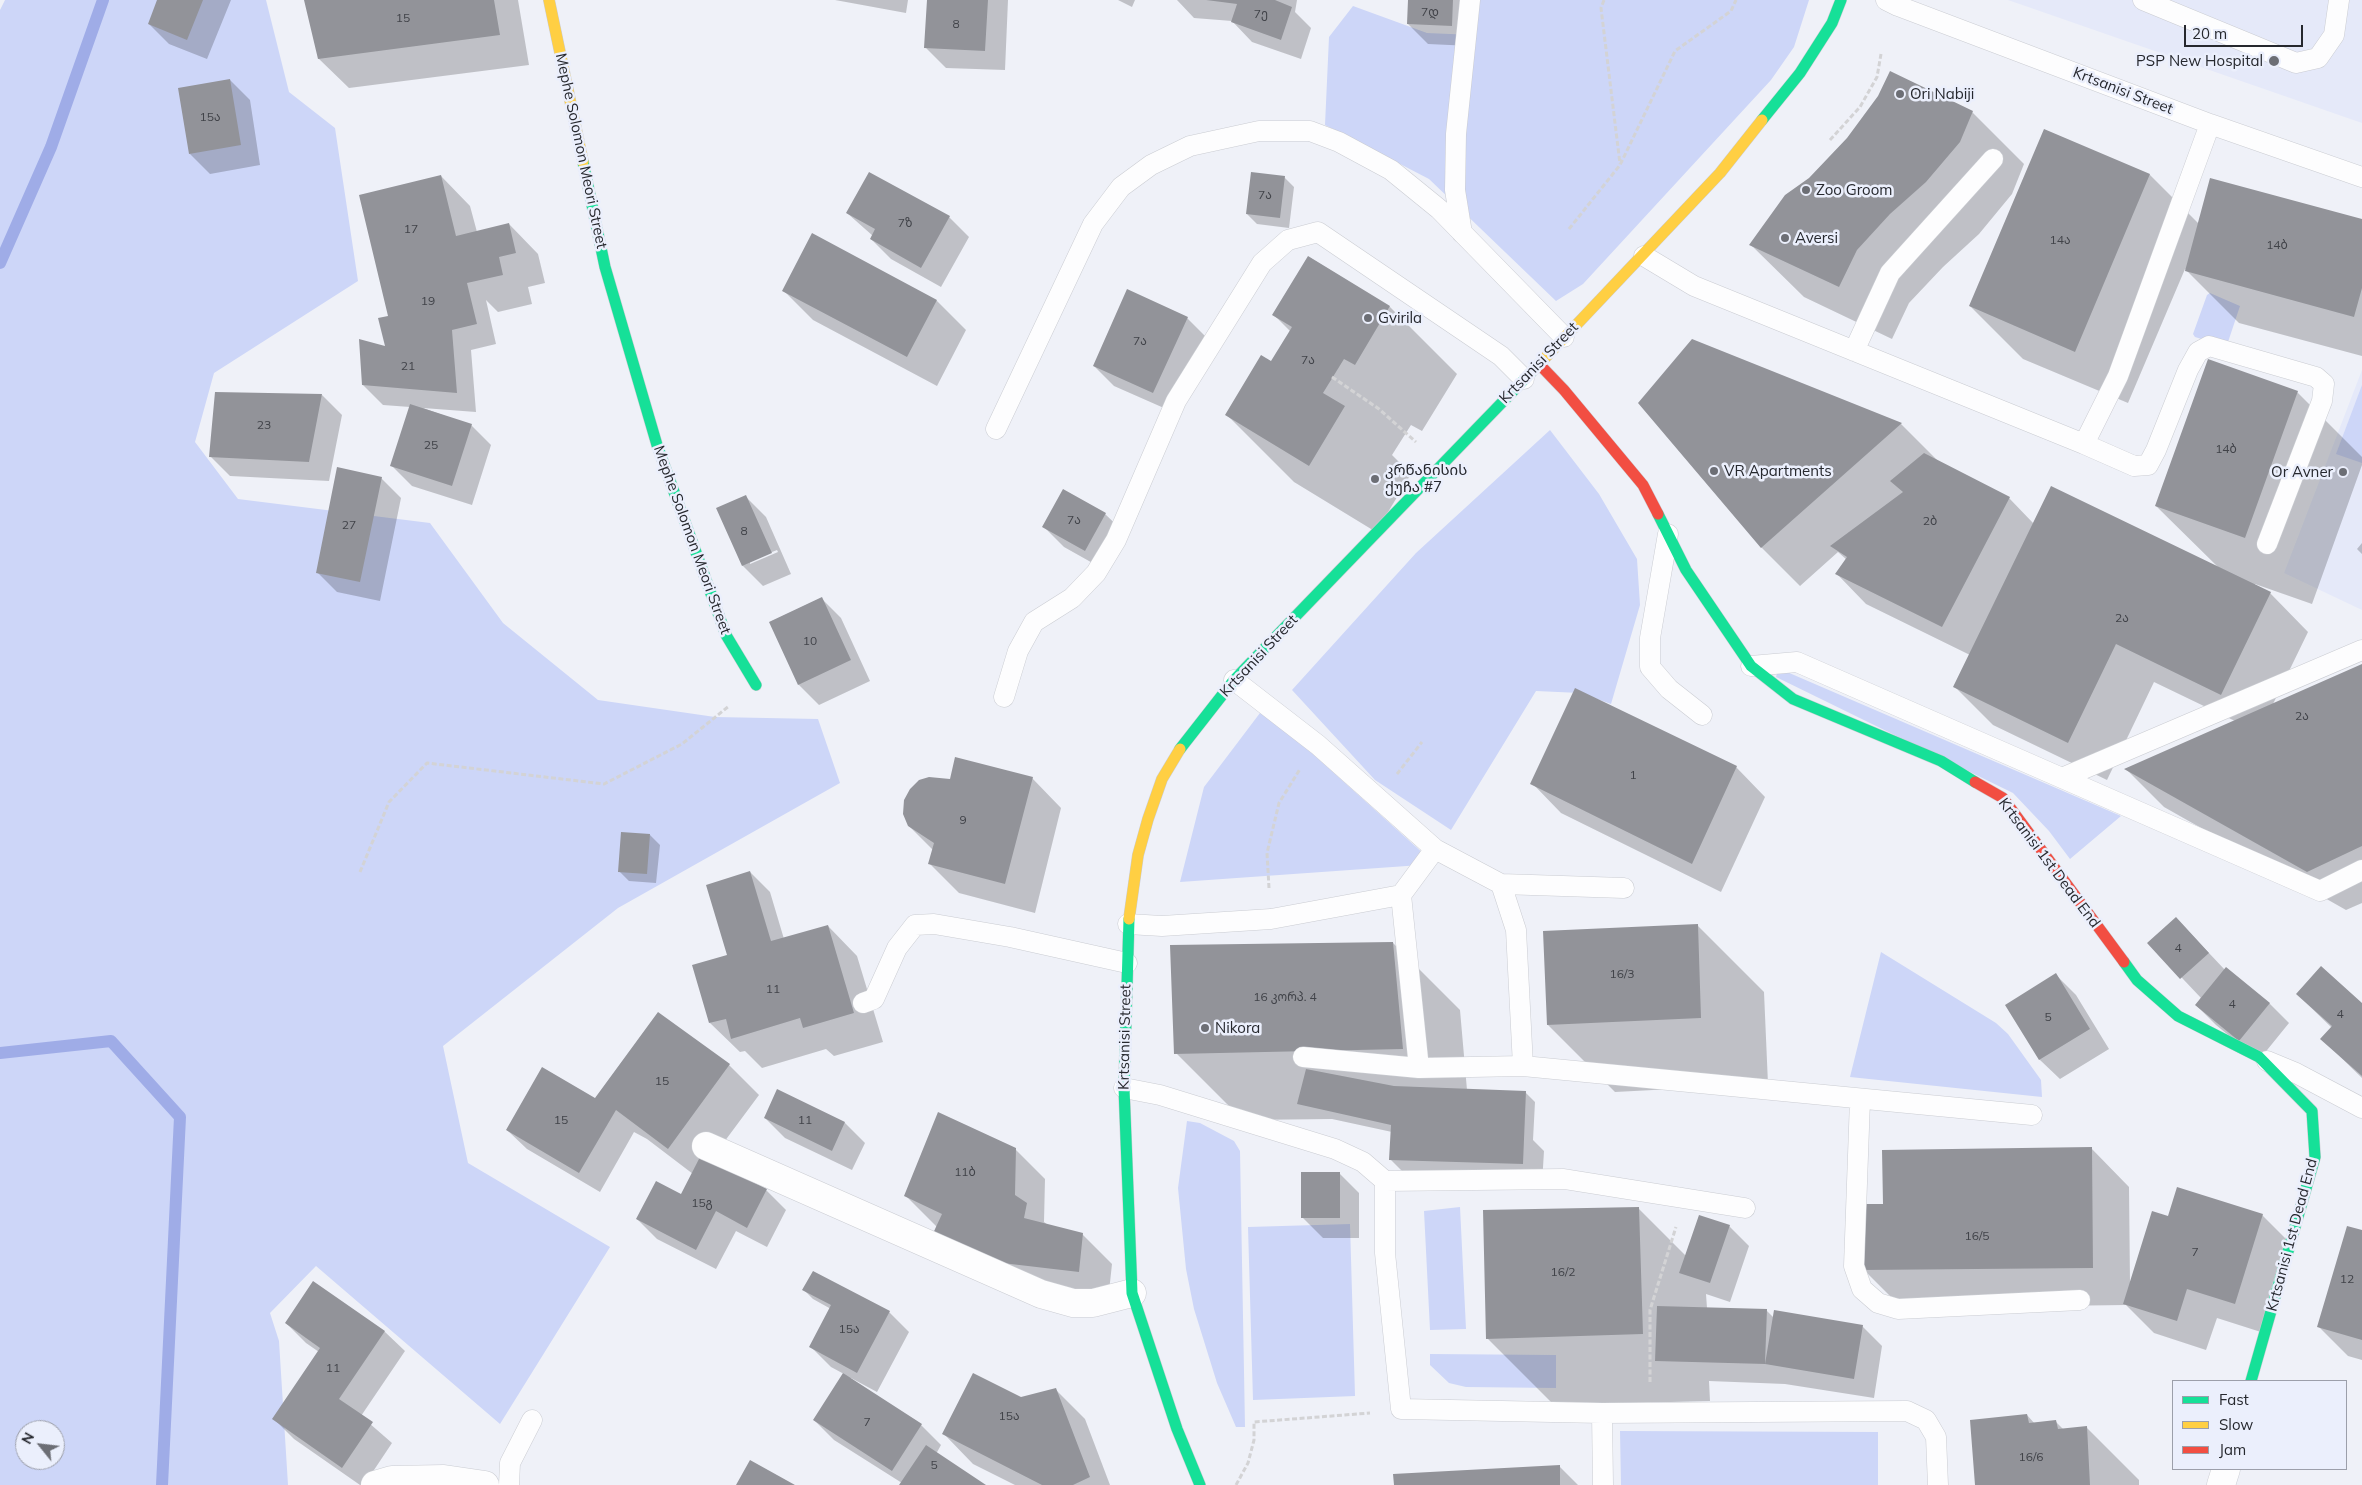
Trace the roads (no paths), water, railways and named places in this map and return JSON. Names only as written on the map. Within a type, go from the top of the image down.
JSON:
[{"type":"street","name":"Mephe Solomon Meori Street","points":[[549,0],[606,267],[656,446],[726,635],[756,685]]},
{"type":"street","name":"Krtsanisi Street","points":[[1200,1485],[1177,1429],[1132,1293],[1124,1088],[1128,924],[1138,855],[1162,778],[1183,744],[1234,680],[1644,256],[1720,173],[1800,73],[1832,23],[1840,0]]},
{"type":"street","name":"Krtsanisi 1st Dead End","points":[[1539,364],[1564,390],[1643,485],[1686,570],[1751,666],[1793,699],[1941,761],[2003,798],[2137,980],[2178,1016],[2258,1057],[2312,1111],[2315,1157],[2251,1380]]},
{"type":"street","points":[[706,1146],[1041,1294],[1073,1303],[1093,1303],[1132,1293]]},
{"type":"street","points":[[2221,1485],[2226,1470]]},
{"type":"street","points":[[375,1485],[392,1480],[444,1479],[485,1485]]},
{"type":"lane","points":[[1462,233],[1454,190],[1456,134],[1470,0]]},
{"type":"lane","name":"Krtsanisi Street","points":[[1886,0],[2210,124],[2362,177]]},
{"type":"lane","points":[[2143,0],[2296,63],[2318,58],[2334,35],[2339,0]]},
{"type":"lane","points":[[2084,444],[2118,376],[2210,124]]},
{"type":"lane","points":[[996,429],[1093,224],[1121,187],[1151,165],[1190,146],[1259,131],[1310,131],[1339,142],[1391,170],[1439,209],[1564,337]]},
{"type":"lane","points":[[1854,351],[1890,273],[1993,159]]},
{"type":"lane","points":[[1004,697],[1018,650],[1034,622],[1072,598],[1096,573],[1116,540],[1176,401],[1262,263],[1288,240],[1318,232],[1501,356],[1524,379]]},
{"type":"lane","points":[[1644,256],[1694,286],[2134,466],[2148,465],[2156,450],[2188,370],[2198,352],[2209,346],[2316,378],[2324,384],[2322,401],[2266,544]]},
{"type":"lane","points":[[1668,534],[1650,638],[1650,667],[1669,689],[1702,715]]},
{"type":"lane","points":[[2062,778],[2362,650]]},
{"type":"lane","points":[[1751,666],[1797,662],[2320,890],[2362,870]]},
{"type":"lane","points":[[1234,680],[1318,745],[1435,849],[1501,884],[1624,888]]},
{"type":"lane","points":[[1419,1068],[1401,896],[1435,849]]},
{"type":"lane","points":[[1501,884],[1516,930],[1523,1066]]},
{"type":"lane","points":[[1128,924],[1162,926],[1271,919],[1401,896]]},
{"type":"lane","points":[[863,1003],[874,999],[897,948],[915,925],[934,924],[1010,937],[1127,963]]},
{"type":"lane","points":[[1303,1057],[1419,1068],[1523,1066],[1860,1100],[2032,1115]]},
{"type":"lane","points":[[2258,1057],[2296,1073],[2362,1108]]},
{"type":"lane","points":[[1124,1088],[1160,1095],[1335,1149],[1362,1162],[1385,1181],[1564,1179],[1684,1200],[1744,1208]]},
{"type":"lane","points":[[1860,1100],[1854,1266],[1862,1289],[1878,1303],[1898,1309],[2080,1300]]},
{"type":"lane","points":[[1385,1181],[1385,1253],[1400,1410],[1602,1413],[1907,1411],[1926,1420],[1936,1437],[1938,1485]]},
{"type":"lane","points":[[1602,1413],[1603,1485]]},
{"type":"lane","points":[[510,1485],[510,1463],[532,1420]]},
{"type":"waterway","points":[[0,263],[51,147],[103,0]]},
{"type":"waterway","points":[[0,1053],[111,1041],[180,1117],[162,1485]]},
{"type":"place","name":"PSP New Hospital","points":[[2274,61]]},
{"type":"place","name":"Ori Nabiji","points":[[1900,94]]},
{"type":"place","name":"Zoo Groom","points":[[1806,190]]},
{"type":"place","name":"Aversi","points":[[1785,238]]},
{"type":"place","name":"Gvirila","points":[[1368,318]]},
{"type":"place","name":"VR Apartments","points":[[1714,471]]},
{"type":"place","name":"Or Avner","points":[[2343,472]]},
{"type":"place","name":"კრწანისის ქუჩა #7","points":[[1375,479]]},
{"type":"place","name":"Nikora","points":[[1205,1028]]}]
